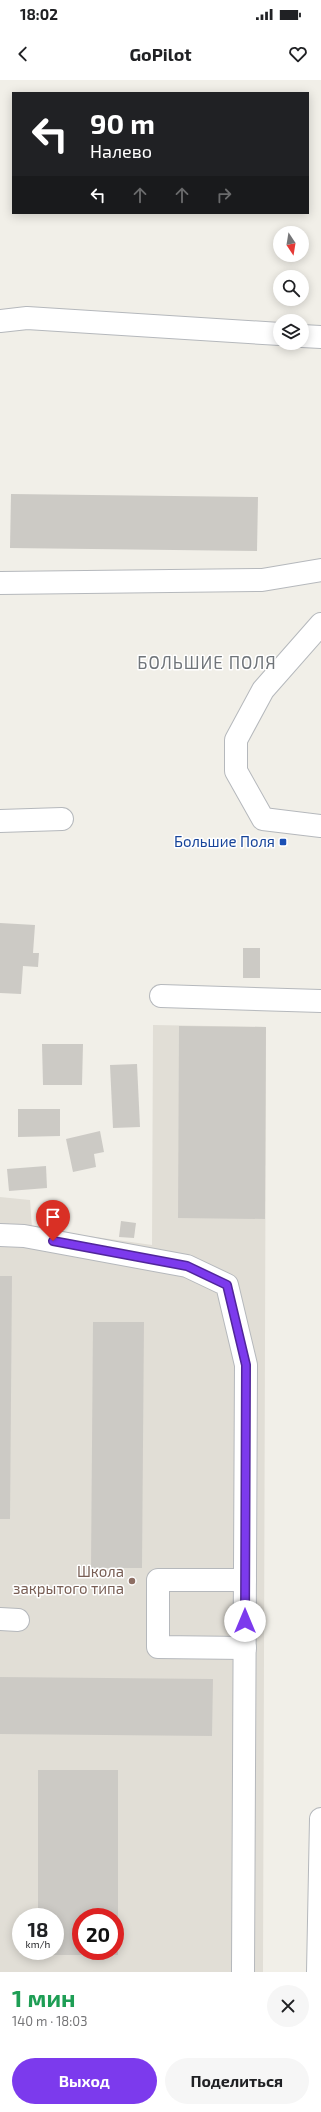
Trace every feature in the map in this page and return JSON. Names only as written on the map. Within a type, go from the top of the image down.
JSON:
[{"type":"street","points":[[0,321],[27,318],[273,334]]},
{"type":"street","points":[[309,336],[321,337]]},
{"type":"street","points":[[0,583],[262,580],[321,570]]},
{"type":"street","points":[[321,624],[262,690],[236,740],[236,771],[263,819],[321,826]]},
{"type":"street","points":[[0,821],[62,819]]},
{"type":"street","points":[[321,822],[321,830]]},
{"type":"street","points":[[161,996],[321,1001]]},
{"type":"street","points":[[0,1235],[24,1236],[187,1266],[227,1285],[246,1365],[243,1972]]},
{"type":"street","points":[[245,1580],[158,1580],[158,1647],[245,1648]]},
{"type":"street","points":[[318,1972],[321,1819]]},
{"type":"shaded area","name":"Школа закрытого типа","points":[[153,1025],[266,1027],[263,1972],[0,1972],[0,1197],[30,1200],[32,1228],[152,1245]]},
{"type":"building","points":[[11,494],[258,497],[257,551],[10,548]]},
{"type":"building","points":[[0,923],[35,925],[33,953],[39,953],[38,967],[23,966],[21,994],[0,993]]},
{"type":"building","points":[[243,948],[260,948],[260,978],[243,978]]},
{"type":"building","points":[[179,1026],[266,1027],[265,1219],[178,1218]]},
{"type":"building","points":[[42,1044],[83,1044],[82,1085],[43,1085]]},
{"type":"building","points":[[137,1064],[140,1127],[113,1128],[110,1065]]},
{"type":"building","points":[[18,1109],[60,1109],[60,1136],[18,1137]]},
{"type":"building","points":[[100,1131],[104,1152],[94,1154],[96,1167],[73,1172],[66,1139]]},
{"type":"building","points":[[46,1166],[47,1188],[9,1191],[7,1169]]},
{"type":"building","points":[[121,1221],[136,1223],[134,1238],[119,1237]]},
{"type":"building","points":[[0,1276],[12,1276],[10,1519],[0,1519]]},
{"type":"building","points":[[93,1322],[144,1322],[142,1568],[91,1568]]},
{"type":"building","points":[[0,1677],[213,1679],[212,1736],[0,1734]]},
{"type":"building","points":[[38,1770],[118,1770],[118,1908],[72,1908],[72,1955],[64,1955],[64,1908],[38,1908]]},
{"type":"place","name":"Большие Поля","points":[[283,842]]},
{"type":"place","name":"Школа закрытого типа","points":[[132,1581]]},
{"type":"district","name":"БОЛЬШИЕ ПОЛЯ","points":[[207,663]]},
{"type":"route","points":[[53,1241],[187,1266],[227,1285],[246,1365],[245,1621]]}]
